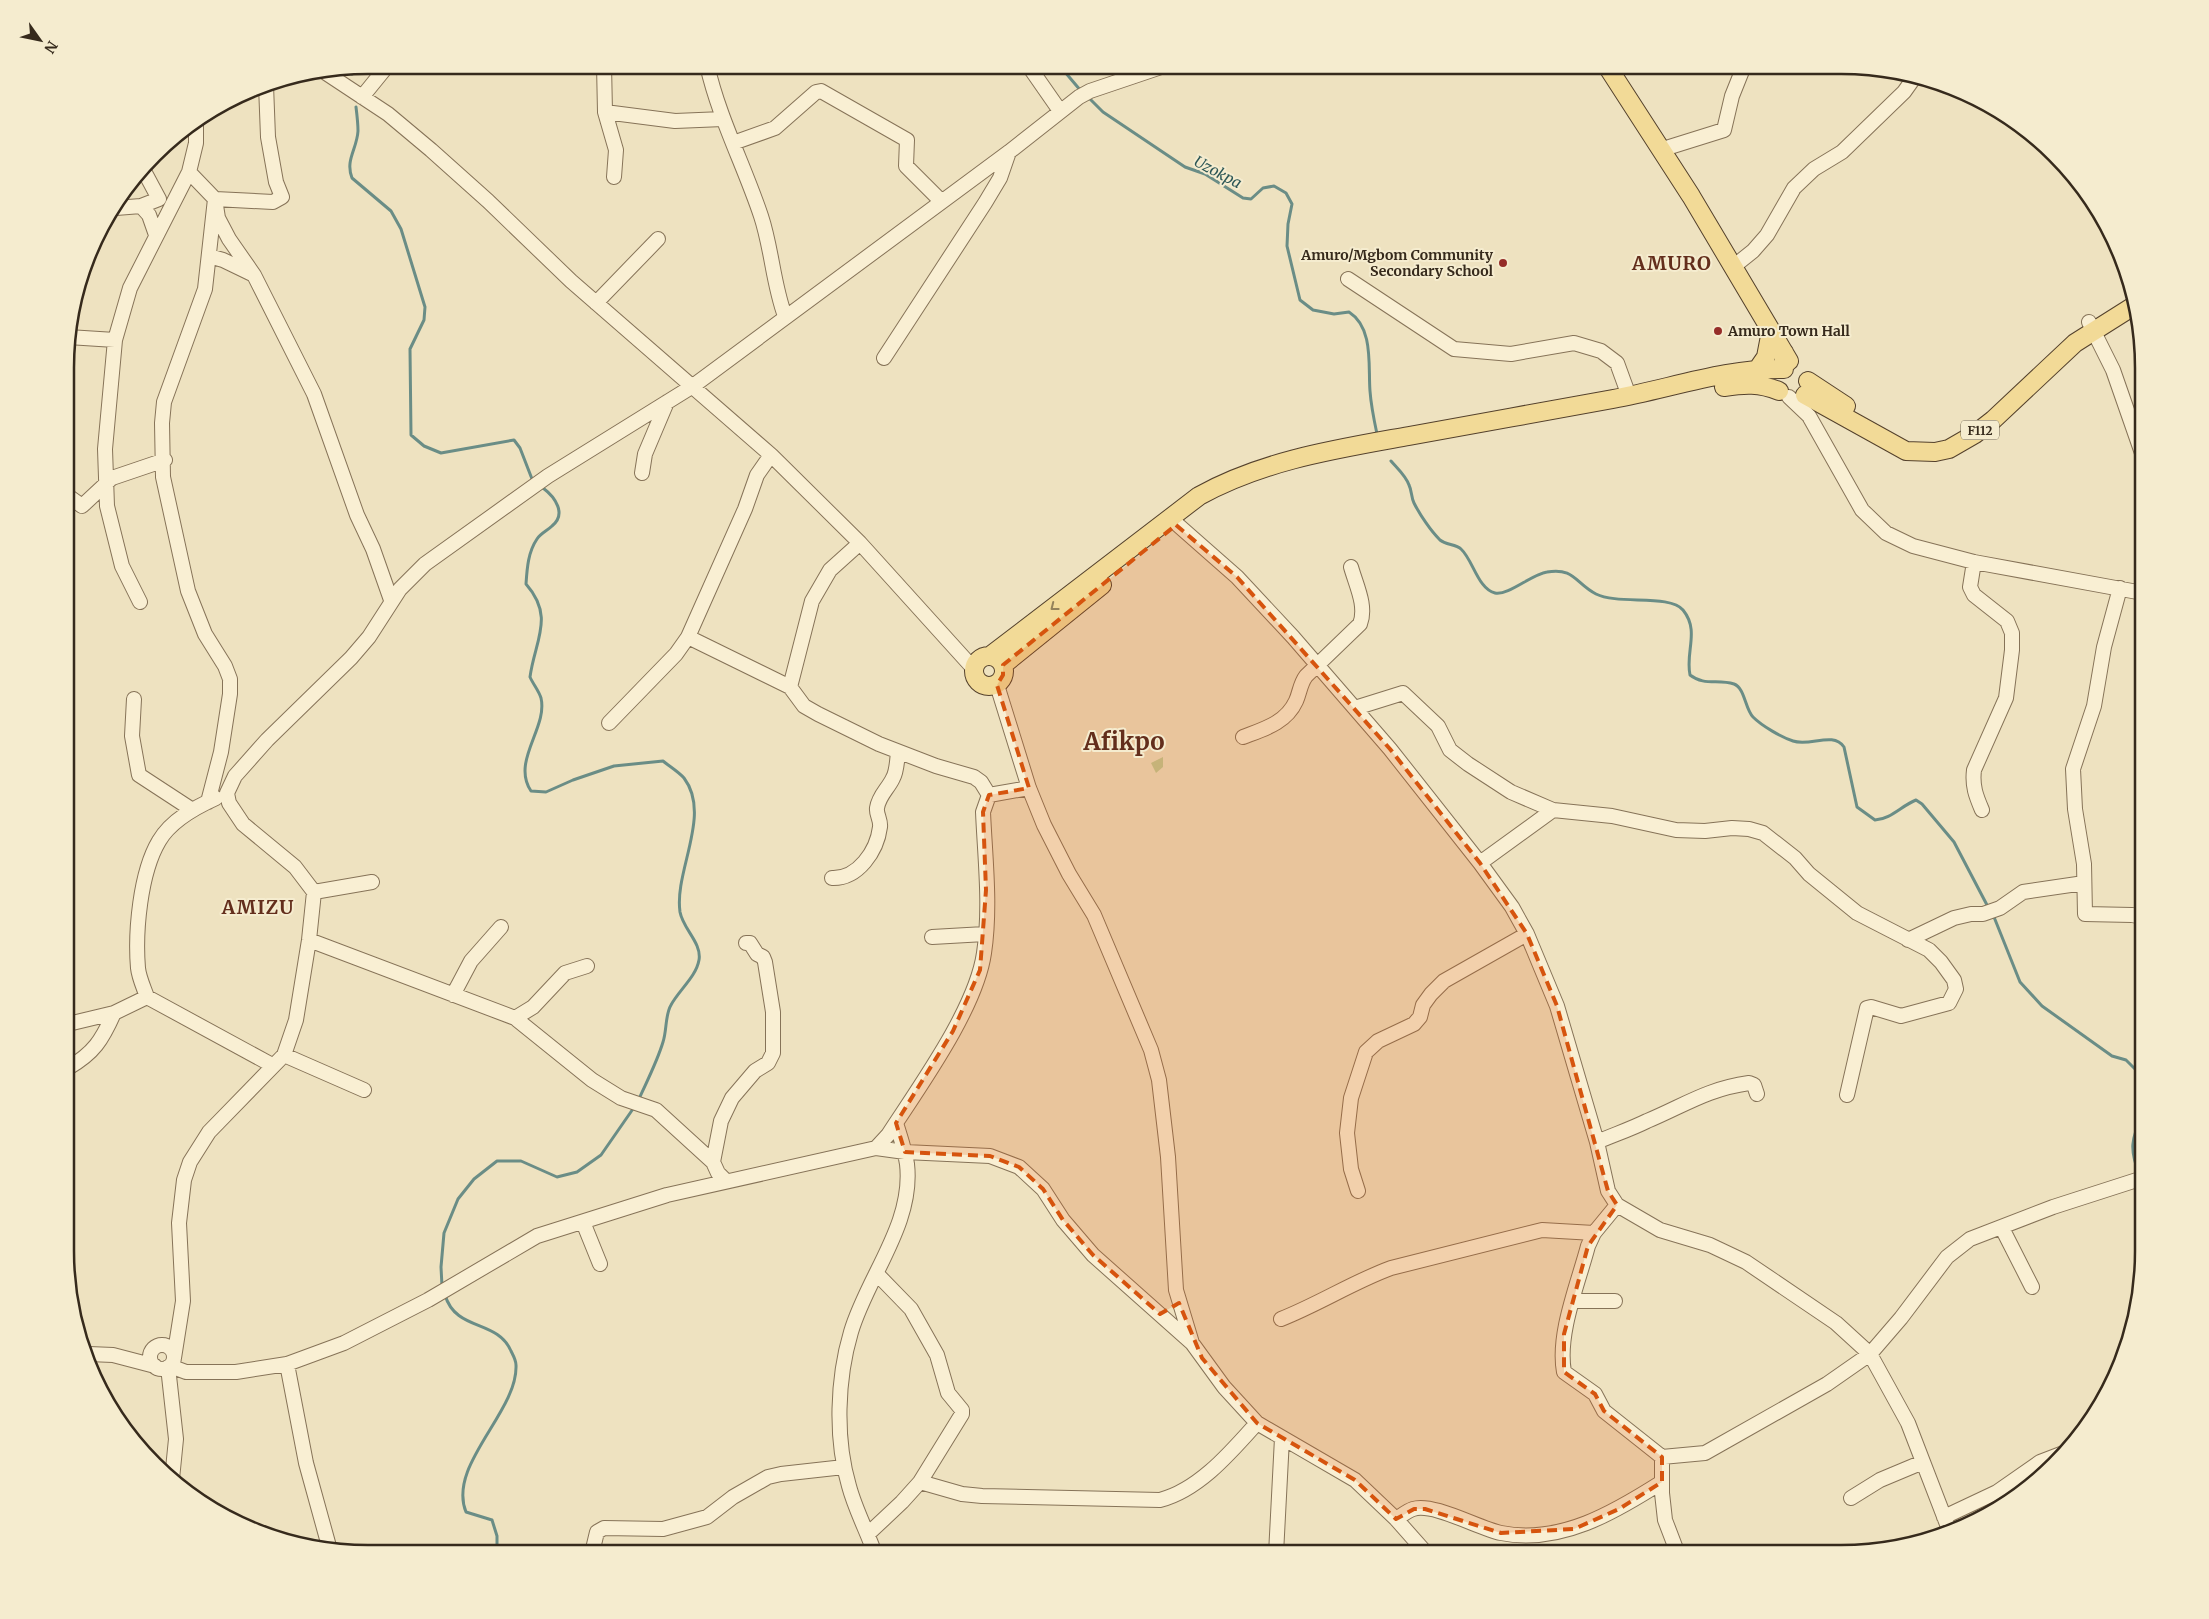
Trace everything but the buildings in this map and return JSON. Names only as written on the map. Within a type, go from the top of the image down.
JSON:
[{"type":"main road","points":[[1612,74],[1771,331],[1787,363],[1804,374],[1795,391]]},
{"type":"main road","name":"F112","points":[[1795,391],[1879,428],[1905,442],[1917,445],[1941,441],[1971,428],[1992,412],[2056,349],[2127,299]]},
{"type":"main road","name":"F112","points":[[1795,391],[1906,451],[1935,452],[1949,449],[1975,434],[1993,420],[2091,326],[2129,308]]},
{"type":"main road","points":[[1757,370],[1766,357],[1771,331]]},
{"type":"main road","points":[[1787,363],[1777,380],[1795,391]]},
{"type":"main road","points":[[997,661],[1003,675],[997,685],[986,687],[976,680],[973,668],[980,659],[997,661],[1173,521],[1199,496],[1222,483],[1254,470],[1345,448],[1628,396],[1787,363]]},
{"type":"main road","points":[[1173,521],[1224,490],[1293,469],[1745,384],[1760,384],[1795,391]]},
{"type":"street","points":[[362,97],[381,74]]},
{"type":"street","points":[[604,74],[605,112],[616,150],[614,177]]},
{"type":"street","points":[[710,74],[723,119],[734,143],[761,217],[768,243],[777,295],[786,316]]},
{"type":"street","points":[[1034,74],[1060,111]]},
{"type":"street","points":[[167,1364],[183,1301],[180,1275],[179,1223],[184,1180],[190,1162],[209,1132],[284,1055],[296,1020],[310,940],[314,892],[295,867],[243,824],[229,803],[227,793],[235,776],[267,740],[351,658],[369,637],[391,600],[432,558],[548,476],[693,386],[1009,152],[1084,94],[1141,74]]},
{"type":"street","points":[[1660,150],[1724,130],[1732,96],[1741,74]]},
{"type":"street","points":[[330,76],[388,114],[431,150],[596,303],[771,455],[860,543],[973,668]]},
{"type":"street","points":[[1732,268],[1753,251],[1767,234],[1794,188],[1814,169],[1842,152],[1904,92],[1911,82]]},
{"type":"street","points":[[734,143],[776,128],[816,92],[821,91],[907,140],[906,166],[941,201]]},
{"type":"street","points":[[215,200],[273,202],[282,197],[276,182],[268,137],[266,92]]},
{"type":"street","points":[[605,112],[675,121],[723,119]]},
{"type":"street","points":[[140,602],[122,566],[106,506],[105,449],[114,340],[127,296],[156,235],[165,203],[189,172],[196,143],[196,130]]},
{"type":"street","points":[[884,358],[985,203],[1000,178],[1009,152]]},
{"type":"street","points":[[189,172],[215,200],[218,218],[228,239],[254,275],[314,394],[357,515],[373,549],[391,600]]},
{"type":"street","points":[[146,175],[165,203]]},
{"type":"street","points":[[208,802],[221,752],[230,694],[230,679],[225,666],[205,634],[188,591],[168,506],[164,476],[165,460],[162,422],[164,402],[205,288],[215,200]]},
{"type":"street","points":[[121,208],[165,203]]},
{"type":"street","points":[[141,206],[149,215],[156,235]]},
{"type":"street","points":[[596,303],[658,239]]},
{"type":"street","points":[[209,256],[223,260],[254,275]]},
{"type":"street","points":[[1348,279],[1454,349],[1512,354],[1574,343],[1601,351],[1617,363],[1628,396]]},
{"type":"street","points":[[2091,326],[2113,370],[2135,433]]},
{"type":"street","points":[[75,337],[114,340]]},
{"type":"street","points":[[1795,391],[1819,431],[1855,499],[1880,528],[1913,546],[1974,562],[2135,591]]},
{"type":"street","points":[[642,473],[645,454],[667,402]]},
{"type":"street","points":[[1819,431],[1820,414],[1829,408]]},
{"type":"street","points":[[609,723],[676,654],[688,637],[745,509],[757,475],[771,455]]},
{"type":"street","points":[[74,500],[82,506],[106,486],[112,478],[165,460]]},
{"type":"street","points":[[1173,521],[1237,577],[1355,708],[1480,863],[1512,907],[1527,934],[1557,1006],[1608,1191],[1616,1205],[1660,1230],[1710,1245],[1746,1262],[1836,1324],[1870,1354],[1908,1423],[1947,1526]]},
{"type":"street","points":[[790,687],[812,601],[830,570],[860,543]]},
{"type":"street","points":[[1974,562],[1970,587],[1974,595],[2007,621],[2012,633],[2006,698],[1974,770],[1972,781],[1982,810]]},
{"type":"street","points":[[1243,737],[1283,719],[1294,704],[1300,684],[1317,665],[1352,634],[1363,616],[1351,568]]},
{"type":"street","points":[[2120,588],[2104,647],[2094,706],[2073,769],[2075,809],[2084,864],[2085,914],[2135,916]]},
{"type":"street","points":[[688,637],[790,687],[804,706],[818,714],[898,752],[974,777],[981,782],[989,795]]},
{"type":"street","points":[[997,685],[1029,788],[1044,825],[1069,874],[1094,914],[1151,1050],[1160,1080],[1167,1148],[1173,1266],[1177,1295],[1192,1343]]},
{"type":"street","points":[[1355,708],[1403,693],[1438,726],[1450,750],[1511,792],[1553,810],[1612,816],[1676,830],[1705,831],[1732,828],[1750,829],[1763,833],[1795,858],[1809,874],[1857,913],[1928,950],[1941,962],[1954,980],[1956,990],[1954,997],[1949,1003],[1901,1016],[1871,1007],[1866,1008],[1847,1096]]},
{"type":"street","points":[[134,699],[132,736],[139,775],[191,809]]},
{"type":"street","points":[[832,878],[842,878],[854,873],[873,848],[881,824],[877,809],[882,793],[894,777],[898,752]]},
{"type":"street","points":[[989,795],[1029,788]]},
{"type":"street","points":[[227,793],[191,809],[159,840],[147,869],[140,912],[138,970],[147,998],[272,1066]]},
{"type":"street","points":[[876,1148],[896,1123],[953,1031],[971,995],[980,970],[985,934],[983,812],[989,795]]},
{"type":"street","points":[[1480,863],[1553,810]]},
{"type":"street","points":[[314,892],[372,882]]},
{"type":"street","points":[[1908,940],[1954,918],[1971,914],[1984,914],[1992,911],[2023,892],[2084,884]]},
{"type":"street","points":[[453,995],[471,961],[502,927]]},
{"type":"street","points":[[932,937],[985,934]]},
{"type":"street","points":[[1358,1191],[1351,1169],[1347,1133],[1351,1098],[1366,1052],[1378,1041],[1414,1024],[1420,1017],[1427,999],[1444,981],[1527,934]]},
{"type":"street","points":[[310,940],[515,1018],[592,1080],[630,1101],[656,1110],[713,1162],[718,1173],[726,1181]]},
{"type":"street","points":[[713,1162],[721,1121],[732,1098],[755,1072],[768,1063],[773,1053],[773,1012],[764,957],[757,954],[750,943],[746,943]]},
{"type":"street","points":[[515,1018],[533,1007],[565,973],[587,966]]},
{"type":"street","points":[[74,1023],[114,1013],[147,998]]},
{"type":"street","points":[[74,1064],[91,1052],[102,1040],[114,1013]]},
{"type":"street","points":[[284,1055],[364,1090]]},
{"type":"street","points":[[1596,1142],[1648,1121],[1697,1096],[1720,1089],[1750,1083],[1754,1085],[1757,1094]]},
{"type":"street","points":[[872,1545],[849,1488],[844,1467],[840,1418],[842,1379],[851,1332],[863,1301],[898,1227],[908,1178],[905,1152],[896,1123]]},
{"type":"street","points":[[171,1383],[177,1374],[186,1372],[236,1372],[287,1364],[344,1343],[444,1291],[536,1236],[667,1195],[876,1148],[905,1152],[990,1156],[1019,1167],[1043,1190],[1062,1220],[1093,1255],[1192,1343],[1224,1386],[1257,1423],[1354,1480],[1396,1519],[1419,1545]]},
{"type":"street","points":[[1616,1205],[1594,1233],[1564,1334],[1561,1357],[1564,1372],[1595,1394],[1604,1411],[1662,1457],[1705,1454],[1827,1384],[1870,1354],[1901,1318],[1947,1257],[1970,1239],[2135,1180]]},
{"type":"street","points":[[583,1222],[600,1264]]},
{"type":"street","points":[[2002,1228],[2032,1287]]},
{"type":"street","points":[[1281,1319],[1311,1307],[1367,1277],[1391,1268],[1542,1230],[1594,1233]]},
{"type":"street","points":[[868,1534],[920,1482],[962,1414],[962,1410],[948,1394],[937,1355],[911,1309],[877,1274]]},
{"type":"street","points":[[1160,1314],[1171,1309],[1177,1295]]},
{"type":"street","points":[[1574,1301],[1615,1301]]},
{"type":"street","points":[[178,1325],[156,1348],[151,1358],[186,1372]]},
{"type":"street","points":[[133,1359],[156,1348],[170,1348],[167,1364],[171,1383],[176,1439],[173,1471]]},
{"type":"street","points":[[92,1354],[167,1364]]},
{"type":"street","points":[[287,1364],[306,1463],[328,1543]]},
{"type":"street","points":[[920,1482],[962,1494],[982,1496],[1160,1500],[1176,1496],[1193,1485],[1236,1447],[1257,1423]]},
{"type":"street","points":[[1276,1545],[1282,1438]]},
{"type":"street","points":[[1662,1457],[1665,1520],[1675,1545]]},
{"type":"street","points":[[1944,1517],[1997,1492],[2040,1462],[2050,1458]]},
{"type":"street","points":[[1851,1498],[1880,1480],[1923,1462]]},
{"type":"street","points":[[594,1545],[597,1532],[604,1528],[663,1529],[707,1517],[733,1497],[768,1478],[781,1474],[844,1467]]},
{"type":"street","points":[[1396,1519],[1414,1508],[1439,1512],[1501,1533],[1531,1534],[1574,1529],[1619,1509],[1662,1482]]},
{"type":"highlighted area","points":[[1176,525],[1237,577],[1390,749],[1480,863],[1527,934],[1557,1006],[1608,1191],[1617,1205],[1588,1246],[1564,1334],[1564,1372],[1595,1394],[1604,1411],[1662,1457],[1662,1482],[1619,1509],[1574,1529],[1501,1533],[1425,1509],[1414,1509],[1396,1519],[1355,1480],[1257,1423],[1202,1358],[1179,1303],[1160,1314],[1093,1255],[1063,1220],[1043,1189],[1019,1167],[990,1156],[905,1152],[896,1123],[953,1031],[980,970],[986,890],[983,812],[989,795],[1029,788],[997,685],[1003,675],[1003,665]]},
{"type":"green space","points":[[1163,757],[1163,767],[1156,773],[1151,763]]},
{"type":"waterway","name":"Uzokpa","points":[[1067,74],[1081,91]]},
{"type":"waterway","name":"Uzokpa","points":[[1088,97],[1103,112],[1185,167],[1205,174],[1243,198],[1251,199],[1263,188],[1274,186],[1286,193],[1292,204],[1288,224],[1287,246],[1300,300],[1313,310],[1334,314],[1349,312],[1363,328],[1368,348],[1370,396],[1377,434]]},
{"type":"waterway","points":[[356,107],[358,131],[350,166],[352,178],[391,211],[401,229],[425,307],[424,320],[410,349],[411,435],[424,446],[441,453],[514,440],[520,448],[532,479]]},
{"type":"waterway","points":[[1391,461],[1406,478],[1414,503],[1429,528],[1440,540],[1461,549],[1484,586],[1489,590],[1500,593],[1541,574],[1556,571],[1569,574],[1596,594],[1617,599],[1667,602],[1683,610],[1691,626],[1690,675],[1701,680],[1738,686],[1753,717],[1783,737],[1800,742],[1828,740],[1839,742],[1844,747],[1857,807],[1875,820],[1891,815],[1916,800],[1922,804],[1954,842],[1987,905]]},
{"type":"waterway","points":[[543,488],[552,496],[558,506],[559,516],[550,528],[540,535],[534,544],[527,572],[526,584],[540,607],[541,618],[539,640],[530,677],[540,695],[542,709],[525,768],[526,780],[531,791],[546,792],[573,780],[614,766],[663,761],[684,778],[692,793],[694,809],[693,826],[682,879],[680,912],[698,948],[699,960],[691,978],[674,999],[669,1009],[661,1049],[638,1101]]},
{"type":"waterway","points":[[1994,917],[2020,982],[2042,1006],[2112,1056],[2126,1060],[2135,1069]]},
{"type":"waterway","points":[[442,1286],[441,1267],[444,1233],[458,1199],[474,1179],[497,1161],[521,1161],[557,1177],[577,1172],[601,1155],[635,1106]]},
{"type":"waterway","points":[[2135,1134],[2133,1152],[2135,1163]]},
{"type":"waterway","points":[[445,1295],[450,1307],[458,1315],[487,1329],[505,1341],[516,1361],[514,1383],[506,1401],[474,1457],[466,1476],[463,1494],[466,1512],[492,1520],[497,1536],[497,1545]]},
{"type":"place","name":"Amuro/Mgbom Community Secondary School","points":[[1503,263]]},
{"type":"place","name":"Amuro Town Hall","points":[[1718,331]]},
{"type":"district","name":"AMURO","points":[[1672,263]]},
{"type":"district","name":"Afikpo","points":[[1124,741]]},
{"type":"district","name":"AMIZU","points":[[258,907]]}]
